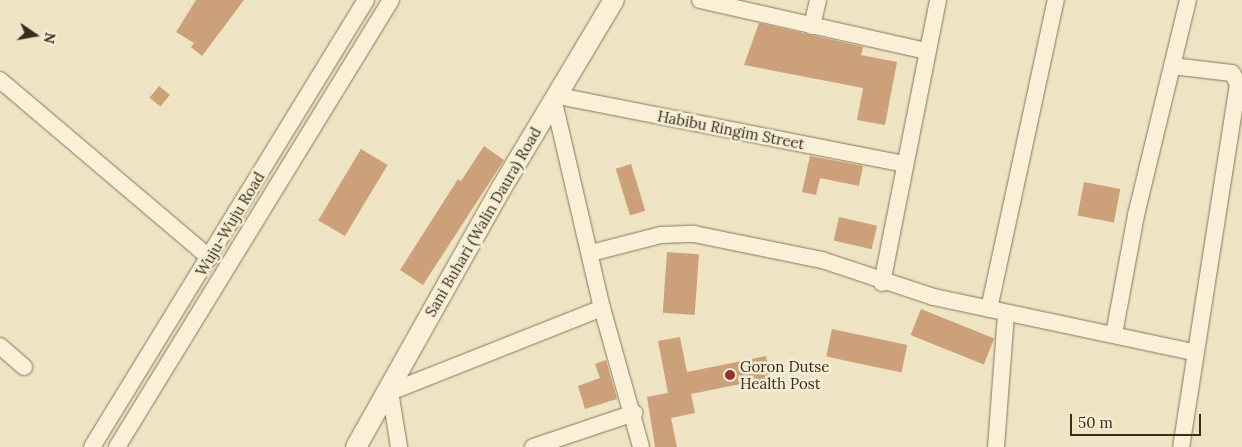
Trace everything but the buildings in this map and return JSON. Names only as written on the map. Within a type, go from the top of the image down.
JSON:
[{"type":"street","name":"Wuju-Wuju Road","points":[[92,447],[210,258],[366,0]]},
{"type":"street","name":"Wuju-Wuju Road","points":[[116,447],[391,0]]},
{"type":"street","name":"Sani Buhari (Walin Daura) Road","points":[[356,447],[614,0]]},
{"type":"street","points":[[700,0],[927,51]]},
{"type":"street","points":[[812,26],[818,0]]},
{"type":"street","points":[[882,283],[904,164],[938,0]]},
{"type":"street","points":[[989,309],[1056,0]]},
{"type":"street","points":[[1114,334],[1136,215],[1188,0]]},
{"type":"street","points":[[1172,66],[1232,73],[1238,84],[1230,158],[1193,352],[1181,447]]},
{"type":"street","points":[[0,80],[210,258]]},
{"type":"street","points":[[556,99],[602,308],[634,413],[641,447]]},
{"type":"street","name":"Habibu Ringim Street","points":[[556,99],[904,164]]},
{"type":"street","points":[[591,253],[661,235],[694,234],[822,260],[882,283],[989,309],[1193,352]]},
{"type":"street","points":[[399,447],[389,389],[602,308]]},
{"type":"street","points":[[996,447],[1006,313]]},
{"type":"street","points":[[0,346],[24,367]]},
{"type":"street","points":[[533,447],[634,413]]},
{"type":"place","name":"Goron Dutse Health Post","points":[[730,375]]}]
